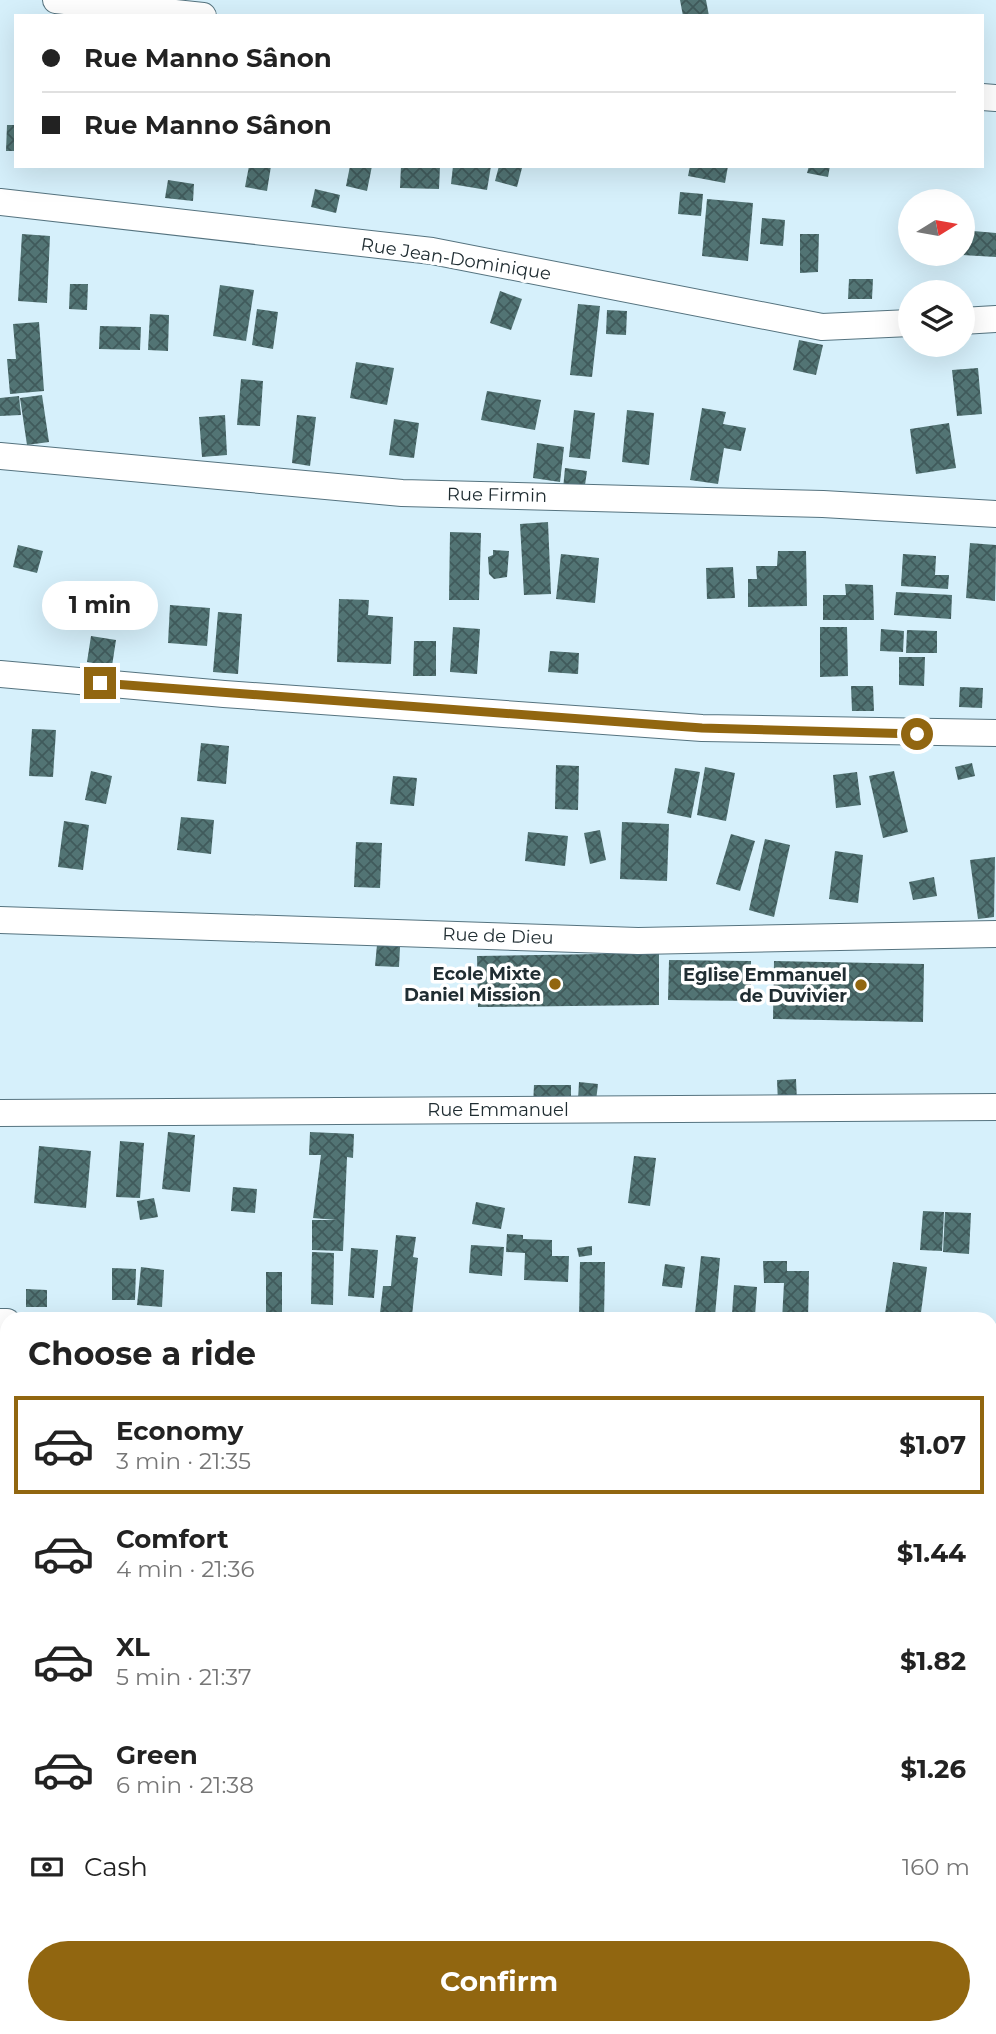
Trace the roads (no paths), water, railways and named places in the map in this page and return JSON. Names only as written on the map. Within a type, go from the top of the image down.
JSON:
[{"type":"street","points":[[56,0],[184,14]]},
{"type":"street","name":"Rue Jean-Dominique","points":[[0,202],[432,251],[822,327],[898,324]]},
{"type":"street","points":[[975,320],[996,319]]},
{"type":"street","name":"Rue Firmin","points":[[0,456],[402,493],[823,504],[996,514]]},
{"type":"street","points":[[0,674],[224,694],[702,728],[996,733]]},
{"type":"street","name":"Rue de Dieu","points":[[0,920],[638,941],[996,934]]},
{"type":"street","name":"Rue Emmanuel","points":[[0,1113],[996,1107]]},
{"type":"place","name":"Ecole Mixte Daniel Mission","points":[[555,984]]},
{"type":"place","name":"Eglise Emmanuel de Duvivier","points":[[861,985]]}]
